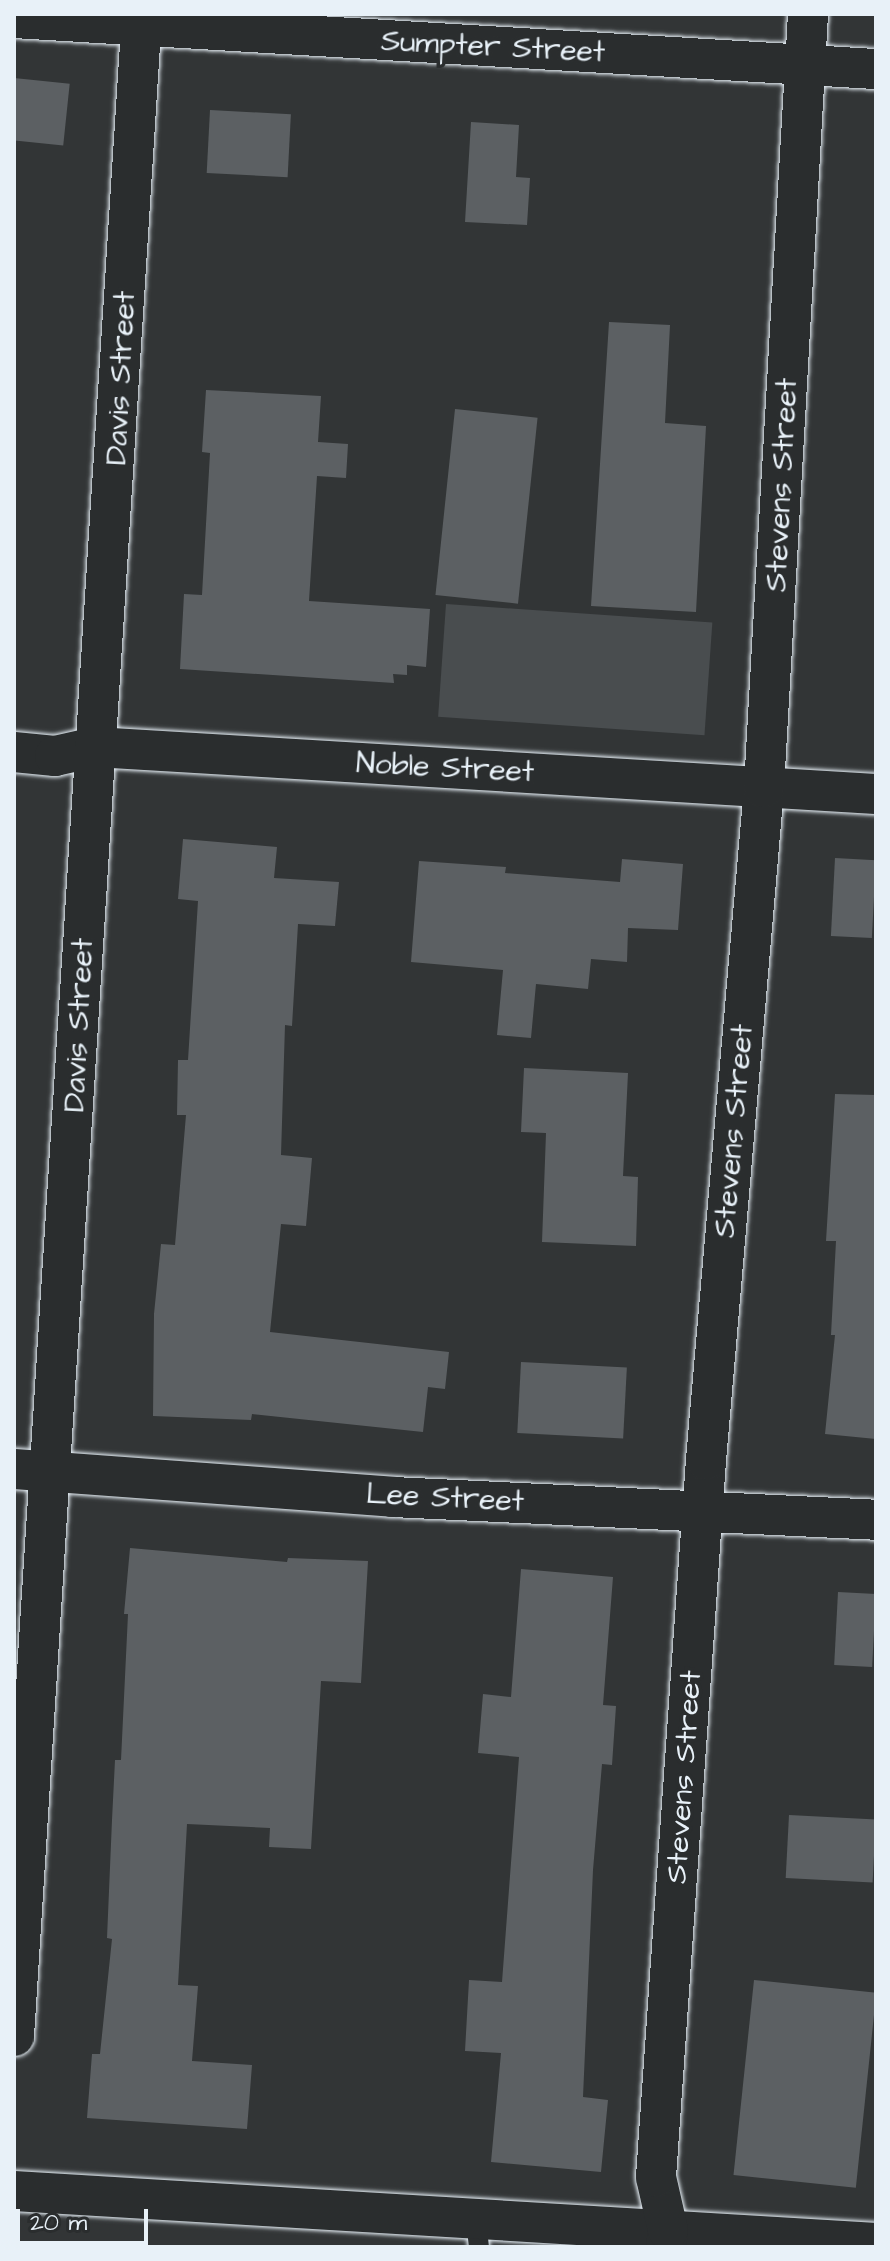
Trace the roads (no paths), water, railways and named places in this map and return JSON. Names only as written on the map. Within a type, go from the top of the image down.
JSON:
[{"type":"street","name":"Stevens Street","points":[[667,2238],[656,2177],[702,1511],[764,787],[808,14]]},
{"type":"street","name":"Sumpter Street","points":[[14,18],[142,20],[876,69]]},
{"type":"street","name":"Davis Street","points":[[14,2036],[32,1470],[83,983],[95,747],[115,480],[142,20]]},
{"type":"street","name":"Noble Street","points":[[14,752],[55,756],[95,747],[876,794]]},
{"type":"street","name":"Lee Street","points":[[32,1470],[393,1497],[876,1520]]},
{"type":"street","points":[[14,2191],[478,2233],[876,2243]]}]
